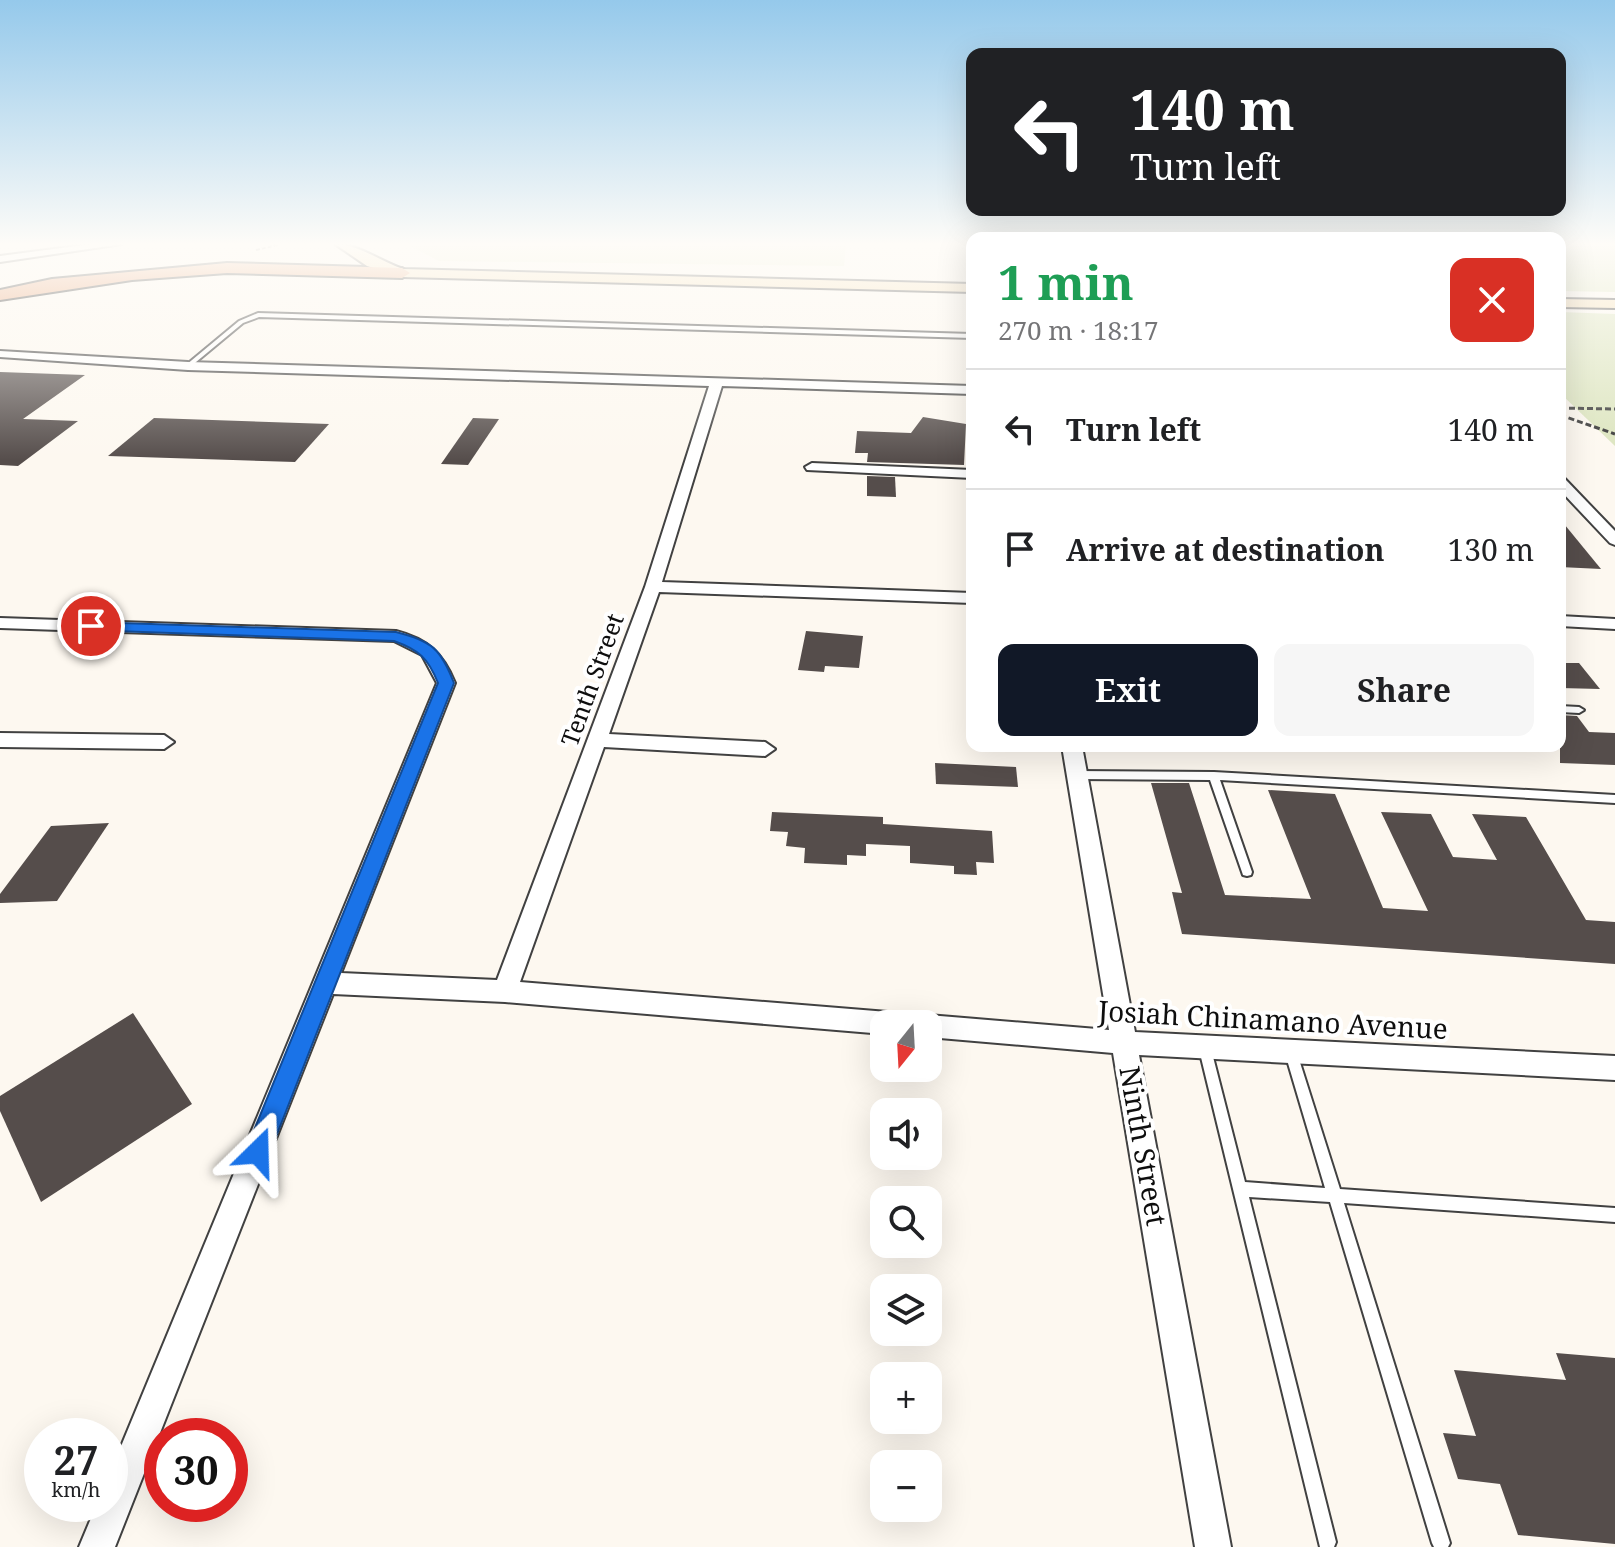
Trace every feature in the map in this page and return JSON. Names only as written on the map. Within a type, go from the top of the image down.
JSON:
[{"type":"street","points":[[0,354],[188,366],[966,390]]},
{"type":"street","name":"Tenth Street","points":[[505,991],[653,587],[717,381]]},
{"type":"street","points":[[812,467],[966,474]]},
{"type":"street","points":[[1566,492],[1615,540]]},
{"type":"street","points":[[653,587],[966,598]]},
{"type":"street","points":[[1566,621],[1615,624]]},
{"type":"street","points":[[0,623],[396,636],[420,645],[436,657],[446,683],[97,1547]]},
{"type":"street","points":[[0,740],[164,742]]},
{"type":"street","points":[[596,740],[765,749]]},
{"type":"street","name":"Ninth Street","points":[[1073,752],[1213,1547]]},
{"type":"street","points":[[327,983],[505,991],[870,1021]]},
{"type":"street","name":"Josiah Chinamano Avenue","points":[[942,1027],[1124,1043],[1615,1068]]},
{"type":"lane","points":[[188,366],[241,322],[255,316]]},
{"type":"lane","points":[[299,316],[966,336]]},
{"type":"lane","points":[[1566,709],[1579,710]]},
{"type":"lane","points":[[1077,775],[1214,776],[1615,799]]},
{"type":"lane","points":[[1214,776],[1247,872]]},
{"type":"lane","points":[[1205,1047],[1327,1542]]},
{"type":"lane","points":[[1291,1051],[1441,1543]]},
{"type":"lane","points":[[1240,1189],[1615,1215]]},
{"type":"path","points":[[1566,408],[1615,409]]},
{"type":"path","points":[[1566,417],[1615,434]]},
{"type":"green space","points":[[1566,316],[1615,316],[1615,446],[1566,399]]},
{"type":"building","points":[[0,372],[85,375],[23,419],[78,421],[18,466],[0,465]]},
{"type":"building","points":[[923,417],[966,424],[964,465],[867,462],[868,453],[855,453],[857,431],[911,433]]},
{"type":"building","points":[[154,418],[329,424],[295,462],[108,456]]},
{"type":"building","points":[[473,418],[499,419],[468,465],[441,464]]},
{"type":"building","points":[[867,476],[895,477],[896,497],[867,496]]},
{"type":"building","points":[[1566,526],[1601,569],[1566,567]]},
{"type":"building","points":[[806,631],[863,636],[859,668],[825,666],[824,672],[798,670]]},
{"type":"building","points":[[1566,663],[1579,663],[1600,689],[1566,688]]},
{"type":"building","points":[[1566,715],[1577,716],[1589,732],[1615,733],[1615,765],[1560,763],[1560,752],[1566,752]]},
{"type":"building","points":[[935,763],[1016,767],[1018,787],[936,784]]},
{"type":"building","points":[[1151,783],[1189,783],[1225,895],[1311,899],[1268,790],[1335,794],[1383,908],[1428,911],[1381,812],[1431,814],[1453,857],[1497,860],[1472,814],[1526,817],[1586,920],[1615,922],[1615,964],[1182,934],[1172,892],[1182,893]]},
{"type":"building","points":[[772,812],[883,817],[883,824],[992,831],[994,863],[976,862],[977,875],[954,874],[954,866],[910,863],[910,846],[866,844],[866,856],[847,855],[847,865],[804,863],[805,848],[786,846],[788,832],[770,831]]},
{"type":"building","points":[[109,823],[57,901],[0,903],[0,894],[51,826]]},
{"type":"building","points":[[133,1013],[192,1104],[41,1202],[0,1111],[0,1096]]},
{"type":"building","points":[[1556,1353],[1615,1358],[1615,1544],[1518,1535],[1500,1484],[1458,1479],[1443,1433],[1476,1436],[1454,1370],[1566,1380]]},
{"type":"route","points":[[91,626],[396,636],[420,645],[436,657],[446,683],[258,1152]]}]
